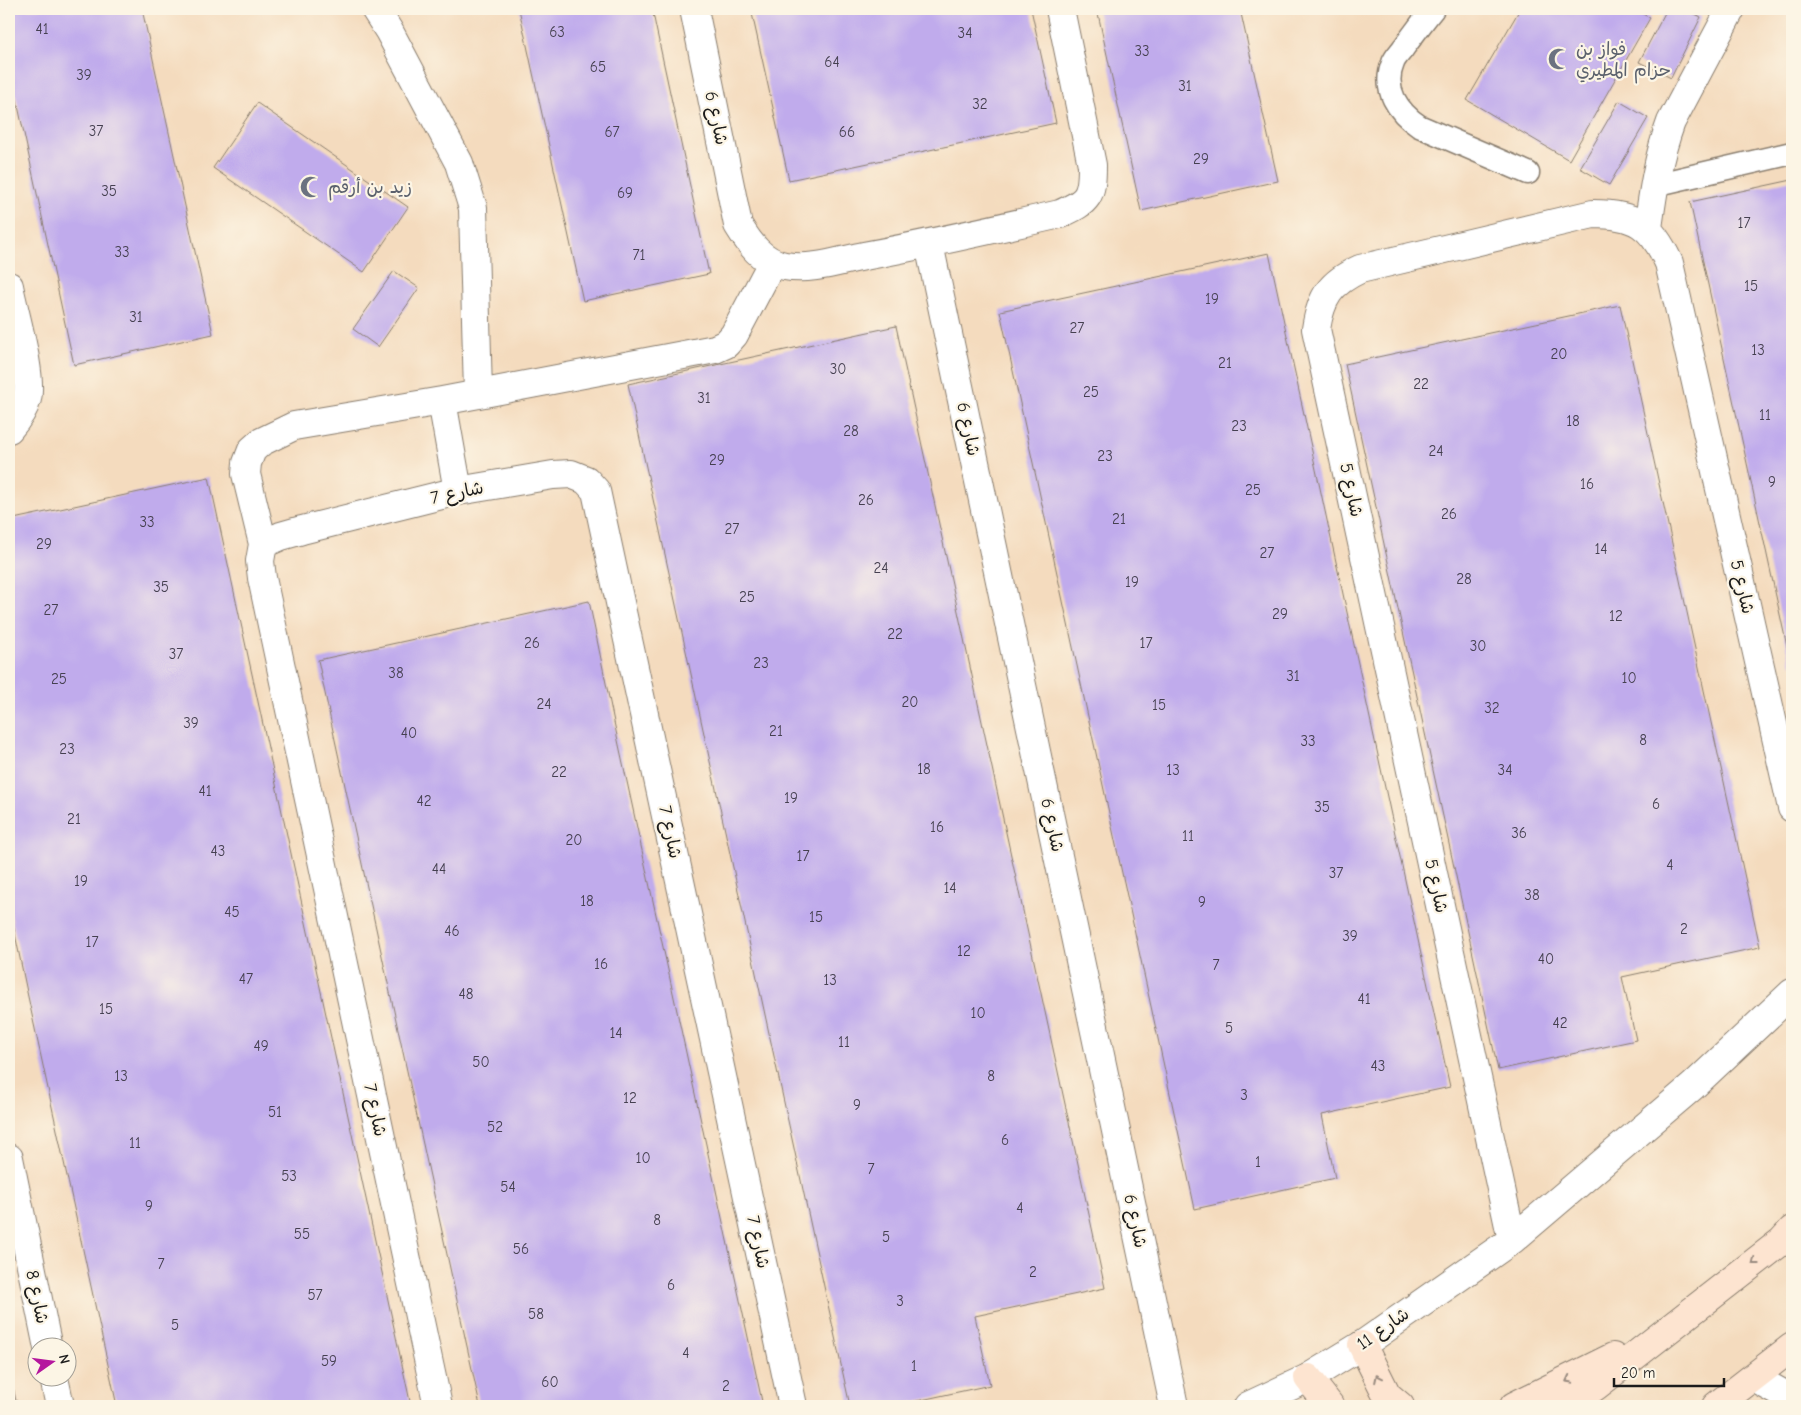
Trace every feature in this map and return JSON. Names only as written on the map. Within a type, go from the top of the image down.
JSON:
[{"type":"main road","points":[[1568,1406],[1774,1247],[1792,1230]]},
{"type":"main road","points":[[1514,1406],[1674,1325]]},
{"type":"main road","points":[[1362,1345],[1387,1395],[1400,1406]]},
{"type":"main road","points":[[1716,1406],[1792,1347]]},
{"type":"main road","points":[[1308,1378],[1330,1406]]},
{"type":"street","points":[[375,9],[389,31],[459,163],[473,208],[478,393]]},
{"type":"street","name":"شارع 6","points":[[694,9],[738,226],[751,246],[772,263],[786,267],[811,267],[929,244],[1060,214],[1077,206],[1089,196],[1092,165],[1060,9]]},
{"type":"street","points":[[1648,228],[1654,185],[1664,142],[1671,122],[1731,9]]},
{"type":"street","name":"شارع 5","points":[[1512,1240],[1316,329],[1320,307],[1332,288],[1343,276],[1360,268],[1593,214],[1613,214],[1632,219],[1648,228],[1661,245],[1669,263],[1792,808]]},
{"type":"street","name":"شارع 6","points":[[929,244],[1174,1406]]},
{"type":"street","points":[[263,544],[246,474],[247,462],[252,450],[261,442],[294,426],[442,401],[715,349],[726,344],[734,335],[772,263]]},
{"type":"street","points":[[9,286],[29,380],[27,400],[9,429]]},
{"type":"street","points":[[442,401],[458,491]]},
{"type":"street","name":"شارع 7","points":[[438,1406],[262,578],[260,561],[263,544],[280,536],[458,491],[554,475],[572,474],[586,480],[596,491],[793,1406]]},
{"type":"street","points":[[1512,1240],[1693,1086],[1792,993]]},
{"type":"street","name":"شارع 8","points":[[9,1158],[46,1338]]},
{"type":"street","name":"شارع 11","points":[[1248,1406],[1308,1378],[1362,1345],[1512,1240]]},
{"type":"street","points":[[1754,1378],[1792,1399]]},
{"type":"street","points":[[56,1388],[60,1406]]},
{"type":"lane","points":[[1433,9],[1393,62],[1389,77],[1390,92],[1397,106],[1406,118],[1419,126],[1528,173]]},
{"type":"lane","points":[[1654,185],[1792,153]]},
{"type":"building","points":[[9,9],[142,9],[213,334],[74,365],[9,64]]},
{"type":"building","points":[[519,9],[652,9],[709,274],[583,301]]},
{"type":"building","points":[[751,9],[1031,9],[1056,123],[789,180]]},
{"type":"building","points":[[1097,9],[1240,9],[1278,181],[1141,211]]},
{"type":"building","name":"فواز بن حزام المطيري","points":[[1520,9],[1634,9],[1650,18],[1569,160],[1467,100]]},
{"type":"building","points":[[1667,9],[1685,9],[1701,17],[1671,78],[1639,62]]},
{"type":"building","points":[[1619,101],[1648,118],[1609,185],[1580,168]]},
{"type":"building","name":"زيد بن أرقم","points":[[257,103],[408,207],[364,272],[213,168]]},
{"type":"building","points":[[1792,180],[1792,664],[1791,665],[1690,202]]},
{"type":"building","points":[[1269,253],[1450,1087],[1322,1115],[1335,1178],[1195,1209],[1000,311]]},
{"type":"building","points":[[394,271],[419,288],[378,347],[353,329]]},
{"type":"building","points":[[1620,305],[1760,947],[1622,977],[1636,1040],[1498,1070],[1345,364]]},
{"type":"building","points":[[896,326],[1105,1288],[975,1316],[990,1385],[894,1406],[850,1406],[628,384]]},
{"type":"building","points":[[209,477],[411,1406],[117,1406],[9,905],[9,520]]},
{"type":"building","points":[[589,601],[763,1406],[480,1406],[330,717],[318,660]]},
{"type":"building","points":[[10,1372],[17,1406],[9,1406]]},
{"type":"place","name":"فواز بن حزام المطيري","points":[[1559,59]]},
{"type":"place","name":"زيد بن أرقم","points":[[311,187]]}]
